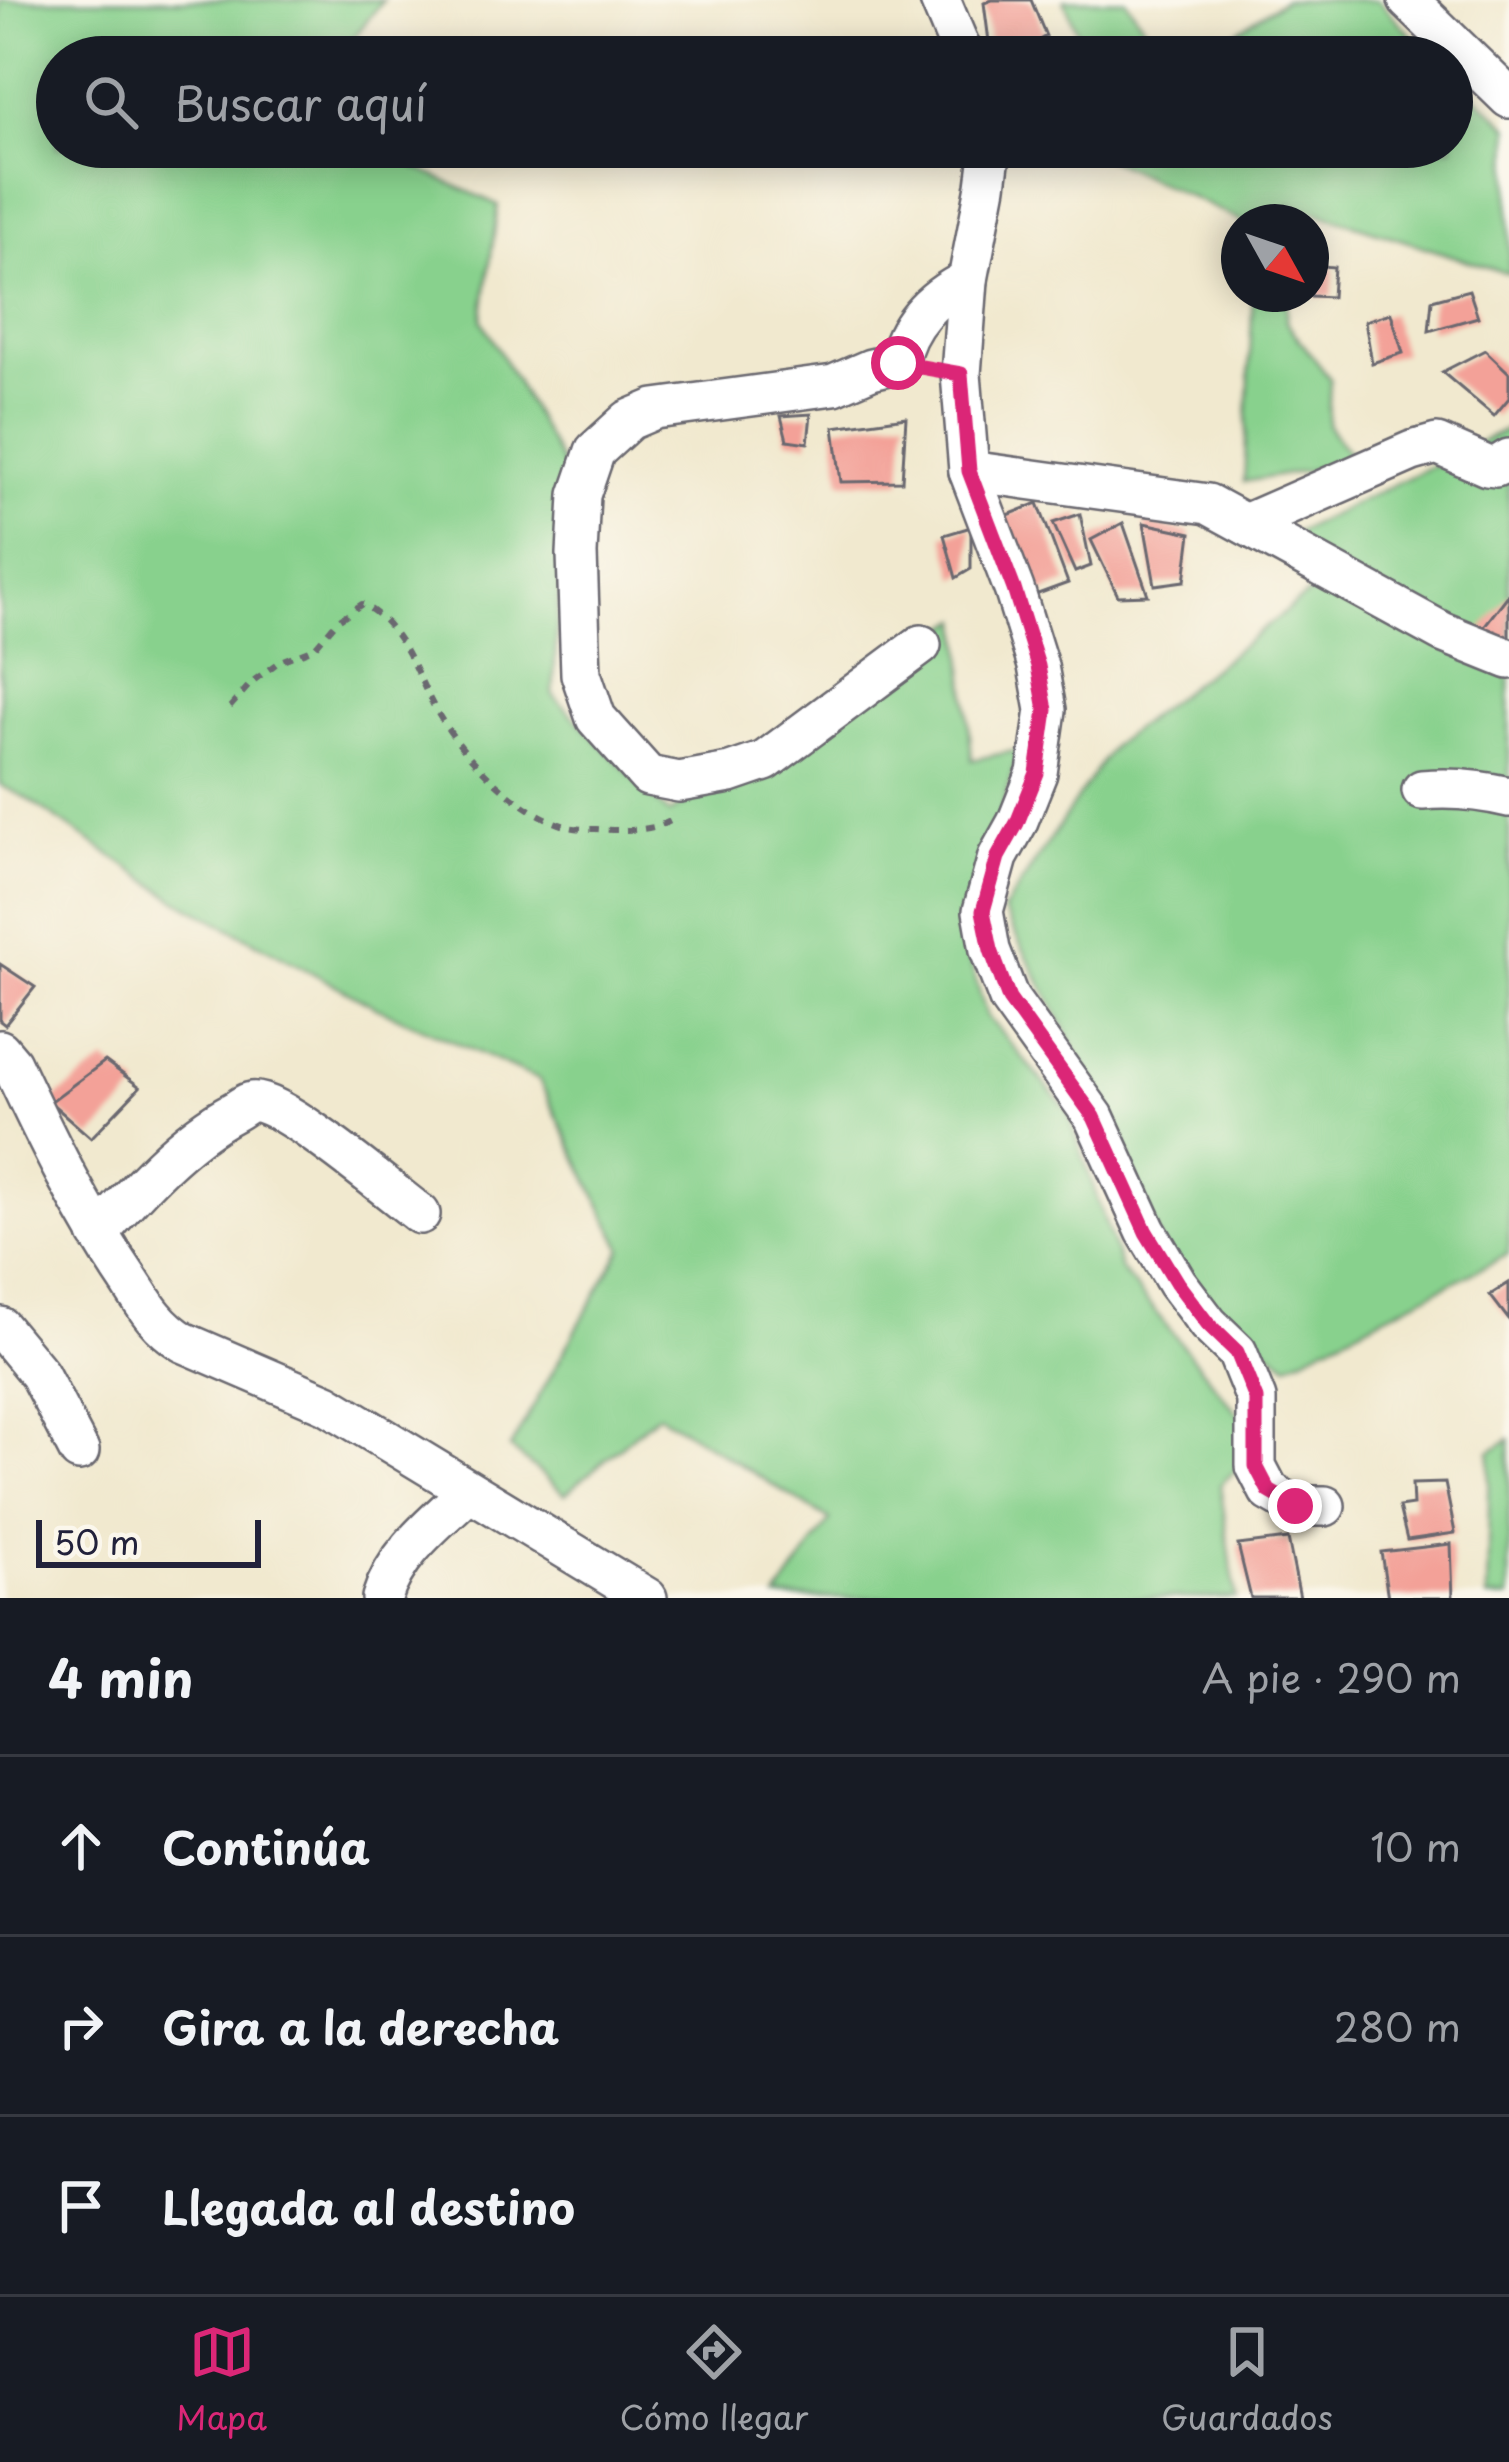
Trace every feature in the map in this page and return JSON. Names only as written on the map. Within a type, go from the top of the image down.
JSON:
[{"type":"street","points":[[940,0],[955,36]]},
{"type":"street","points":[[1408,0],[1445,36]]},
{"type":"street","points":[[1473,63],[1509,98]]},
{"type":"street","points":[[988,168],[968,280],[961,374],[969,471],[1014,589],[1046,710],[1037,773],[998,857],[983,911],[991,950],[1009,999],[1094,1117],[1146,1232],[1177,1283],[1237,1352],[1256,1399],[1256,1466],[1269,1491],[1295,1506],[1325,1506]]},
{"type":"street","points":[[898,363],[903,337],[912,326],[945,291],[968,280]]},
{"type":"street","points":[[921,645],[765,761],[679,782],[648,776],[596,718],[581,674],[580,495],[596,451],[629,420],[655,410],[834,385],[898,363],[961,374]]},
{"type":"street","points":[[1245,524],[1424,448],[1437,445],[1487,466],[1509,460]]},
{"type":"street","points":[[969,471],[1208,504],[1442,632],[1509,659]]},
{"type":"street","points":[[1422,790],[1484,790],[1509,797]]},
{"type":"street","points":[[0,1050],[98,1234],[162,1329],[327,1404],[647,1598]]},
{"type":"street","points":[[98,1234],[164,1165],[219,1119],[251,1102],[268,1103],[294,1118],[420,1214]]},
{"type":"street","points":[[0,1327],[39,1374],[80,1450]]},
{"type":"street","points":[[382,1598],[399,1560],[470,1491]]},
{"type":"path","points":[[230,707],[253,681],[280,661],[314,648],[338,620],[362,604],[382,614],[462,749],[522,805],[569,827],[622,831],[670,822],[685,810]]},
{"type":"green space","points":[[0,0],[383,0],[355,36],[36,36],[36,168],[416,168],[498,205],[482,320],[566,472],[553,695],[669,814],[960,619],[972,760],[1019,750],[964,943],[987,1016],[1068,1111],[1121,1270],[1263,1444],[1220,1485],[1236,1598],[777,1598],[830,1520],[658,1414],[565,1494],[510,1448],[622,1248],[539,1080],[376,1007],[177,900],[0,785]]},
{"type":"green space","points":[[1064,0],[1126,0],[1151,36],[1079,36]]},
{"type":"green space","points":[[1284,0],[1378,0],[1412,36],[1230,36]]},
{"type":"green space","points":[[1473,94],[1509,126],[1509,274],[1329,216],[1329,204],[1221,204],[1221,211],[1127,168],[1473,168]]},
{"type":"green space","points":[[1252,312],[1286,312],[1286,322],[1330,379],[1328,426],[1355,462],[1244,482]]},
{"type":"green space","points":[[1509,428],[1509,1254],[1288,1364],[1175,1281],[1116,1125],[1003,911],[1112,746],[1337,572],[1287,537]]},
{"type":"green space","points":[[1509,1439],[1509,1598],[1487,1598],[1490,1452]]},
{"type":"building","points":[[1031,0],[1046,36],[988,36],[984,3]]},
{"type":"building","points":[[1329,267],[1334,267],[1329,297]]},
{"type":"building","points":[[1469,290],[1478,317],[1429,331],[1432,300]]},
{"type":"building","points":[[1391,313],[1403,353],[1372,363],[1365,321]]},
{"type":"building","points":[[1485,350],[1509,373],[1509,398],[1494,416],[1442,372]]},
{"type":"building","points":[[811,414],[808,443],[787,440],[781,416]]},
{"type":"building","points":[[906,417],[902,481],[841,482],[834,427]]},
{"type":"building","points":[[1038,503],[1068,583],[1027,598],[1003,517]]},
{"type":"building","points":[[1080,514],[1091,566],[1075,572],[1053,523]]},
{"type":"building","points":[[1123,523],[1148,595],[1118,596],[1091,540]]},
{"type":"building","points":[[1144,523],[1191,533],[1185,581],[1155,585]]},
{"type":"building","points":[[971,527],[971,569],[956,578],[944,535]]},
{"type":"building","points":[[1509,594],[1509,652],[1478,634]]},
{"type":"building","points":[[0,964],[35,987],[5,1025],[0,1021]]},
{"type":"building","points":[[105,1061],[140,1087],[91,1138],[50,1102]]},
{"type":"building","points":[[1509,1283],[1509,1320],[1490,1295]]},
{"type":"building","points":[[1445,1483],[1455,1533],[1407,1540],[1399,1507],[1413,1505],[1412,1484]]},
{"type":"building","points":[[1288,1539],[1300,1598],[1251,1598],[1238,1545]]},
{"type":"building","points":[[1451,1544],[1453,1598],[1388,1598],[1381,1552]]},
{"type":"route","points":[[898,363],[961,374],[969,471],[1014,589],[1046,710],[1037,773],[998,857],[983,911],[991,950],[1009,999],[1094,1117],[1146,1232],[1177,1283],[1237,1352],[1256,1399],[1256,1466],[1269,1491],[1295,1506]]}]
